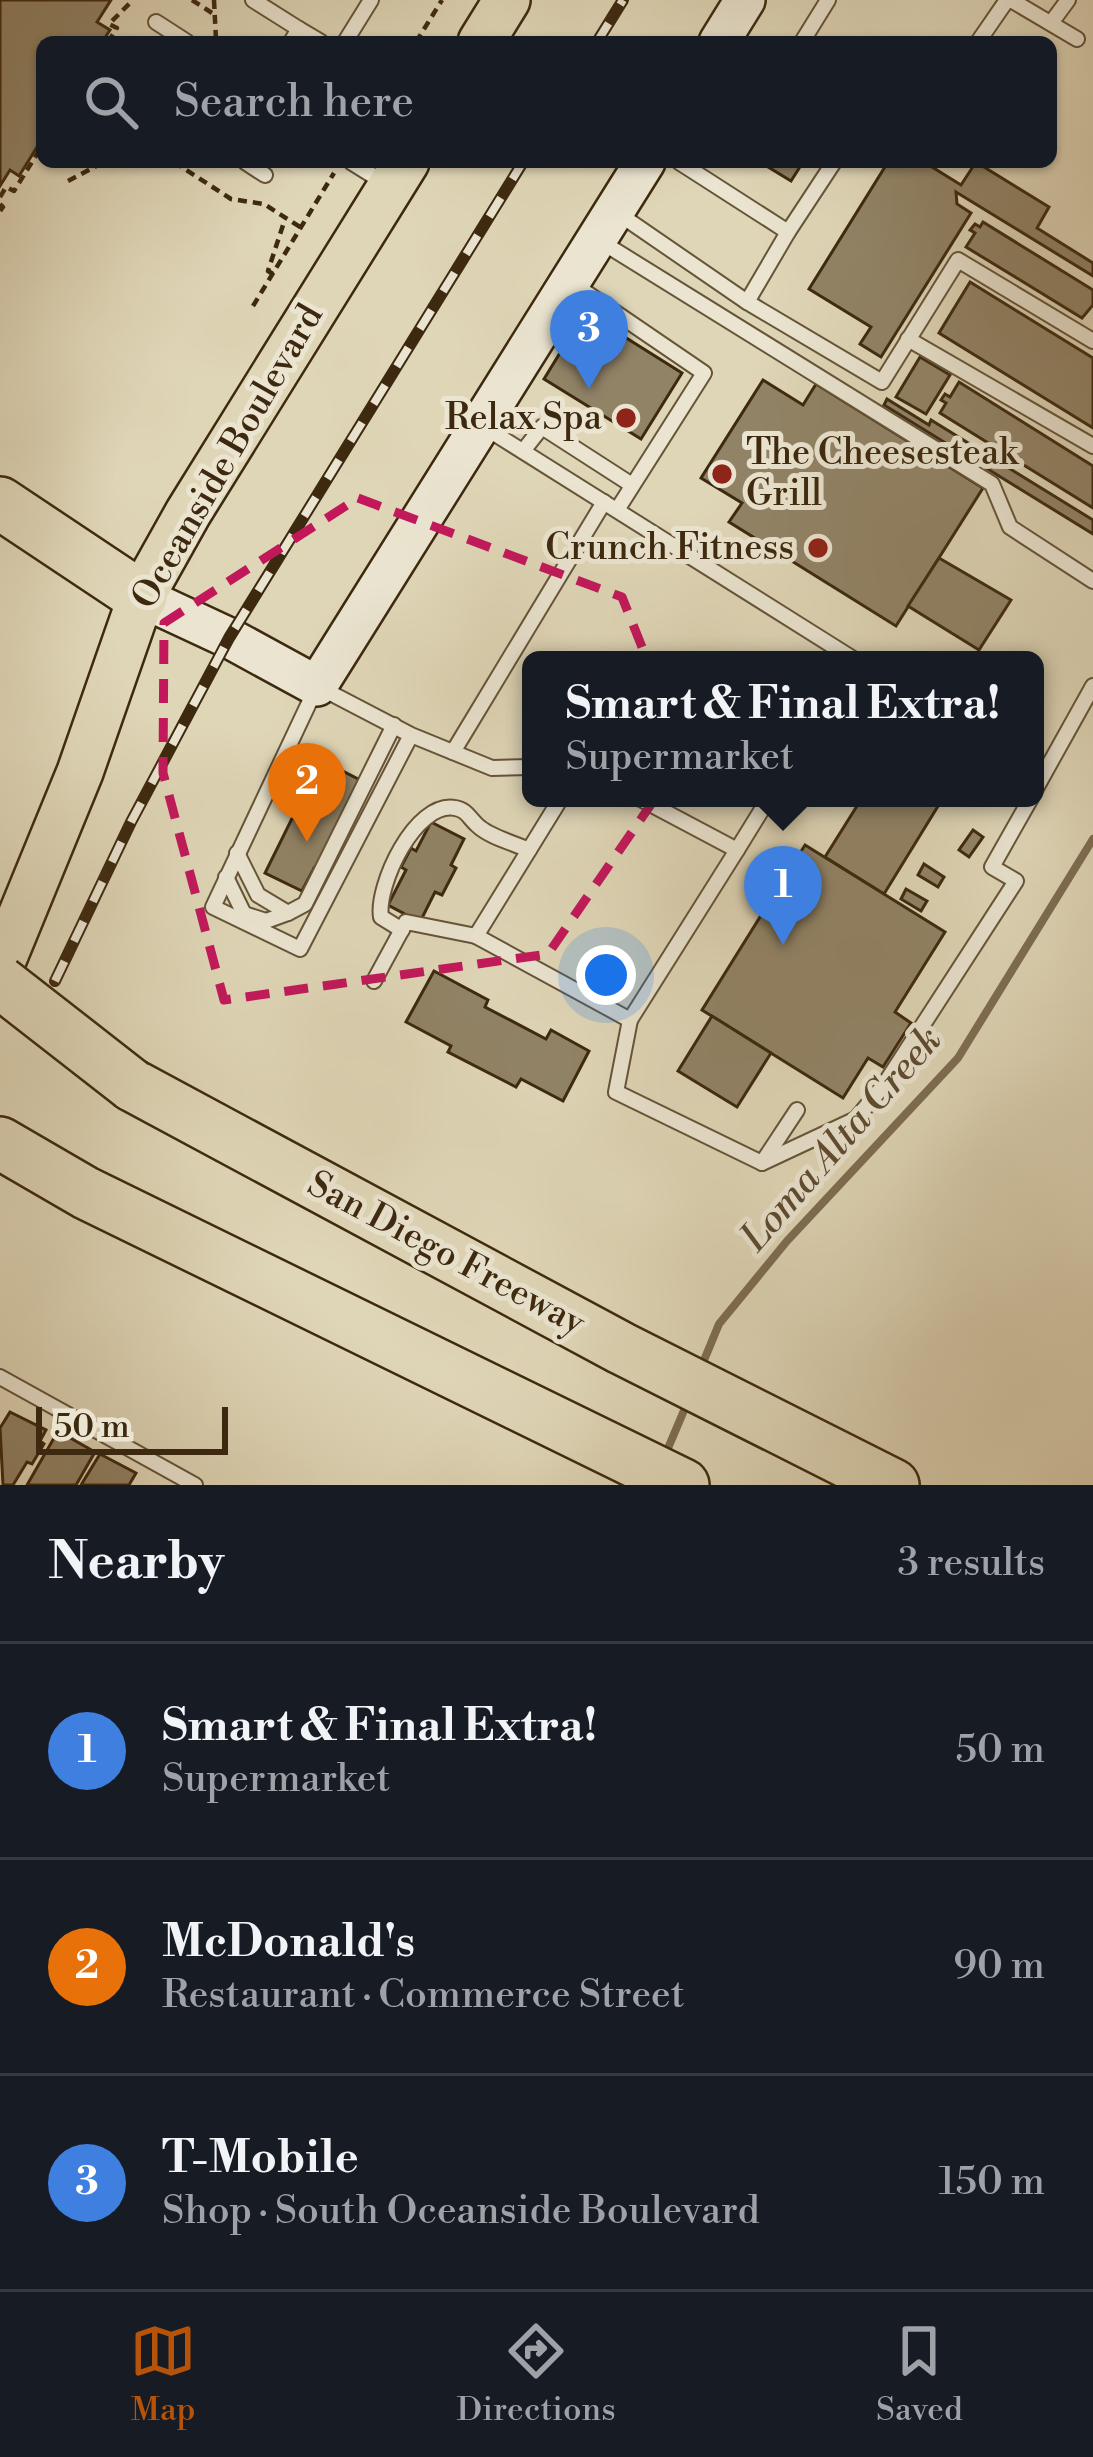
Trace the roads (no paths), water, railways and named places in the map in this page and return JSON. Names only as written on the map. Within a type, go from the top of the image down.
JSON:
[{"type":"highway","points":[[0,503],[141,597]]},
{"type":"highway","points":[[0,539],[141,597]]},
{"type":"highway","points":[[0,982],[132,1085]]},
{"type":"highway","name":"San Diego Freeway","points":[[0,1023],[132,1085],[621,1348],[893,1485]]},
{"type":"highway","points":[[0,1143],[86,1193],[683,1485]]},
{"type":"highway","points":[[0,1161],[86,1193]]},
{"type":"main road","points":[[485,36],[507,0]]},
{"type":"main road","name":"Oceanside Boulevard","points":[[0,967],[80,772],[141,597],[398,174]]},
{"type":"street","points":[[723,36],[745,0]]},
{"type":"street","points":[[141,597],[316,686],[640,168]]},
{"type":"lane","points":[[253,0],[295,36]]},
{"type":"lane","points":[[349,36],[371,0]]},
{"type":"lane","points":[[806,36],[828,0]]},
{"type":"lane","points":[[982,36],[1009,0],[1077,39]]},
{"type":"lane","points":[[1051,23],[1067,0]]},
{"type":"lane","points":[[155,22],[178,36]]},
{"type":"lane","points":[[255,168],[266,175]]},
{"type":"lane","points":[[688,168],[788,232]]},
{"type":"lane","points":[[747,302],[830,168]]},
{"type":"lane","points":[[606,225],[882,382],[958,260],[1093,341]]},
{"type":"lane","points":[[606,225],[992,484],[1010,527],[1093,581]]},
{"type":"lane","points":[[453,752],[610,506],[632,485],[704,373],[570,282]]},
{"type":"lane","points":[[908,339],[1093,446]]},
{"type":"lane","points":[[482,425],[841,651]]},
{"type":"lane","points":[[523,451],[542,427],[632,485]]},
{"type":"lane","points":[[411,735],[300,949],[213,907],[316,686],[411,735],[491,768],[522,767]]},
{"type":"lane","points":[[1044,774],[1093,686]]},
{"type":"lane","points":[[226,877],[244,914],[266,921],[304,904],[394,725]]},
{"type":"lane","points":[[401,930],[381,917],[378,900],[412,828],[422,819],[451,807],[461,809],[478,827],[529,850]]},
{"type":"lane","points":[[476,936],[555,807]]},
{"type":"lane","points":[[656,807],[736,850]]},
{"type":"lane","points":[[762,1163],[616,1092],[630,1019],[763,807]]},
{"type":"lane","points":[[762,1163],[856,1120],[884,1085],[1016,881],[992,867],[1025,807]]},
{"type":"lane","points":[[237,853],[258,895],[287,913]]},
{"type":"lane","points":[[374,981],[406,922],[476,936],[630,1019]]},
{"type":"lane","points":[[762,1163],[797,1110]]},
{"type":"lane","points":[[0,1377],[195,1485]]},
{"type":"waterway","name":"Loma Alta Creek","points":[[700,1370],[719,1324],[787,1241],[958,1058],[1093,839]]},
{"type":"waterway","name":"Loma Alta Creek","points":[[666,1453],[688,1401]]},
{"type":"railway","points":[[601,36],[623,0]]},
{"type":"railway","points":[[55,981],[131,822],[229,638],[519,168]]},
{"type":"place","name":"T-Mobile","points":[[589,389]]},
{"type":"place","name":"Relax Spa","points":[[626,418]]},
{"type":"place","name":"The Cheesesteak Grill","points":[[722,474]]},
{"type":"place","name":"Crunch Fitness","points":[[818,548]]},
{"type":"place","name":"McDonald's","points":[[307,842]]},
{"type":"place","name":"Smart & Final Extra!","points":[[783,945]]}]
